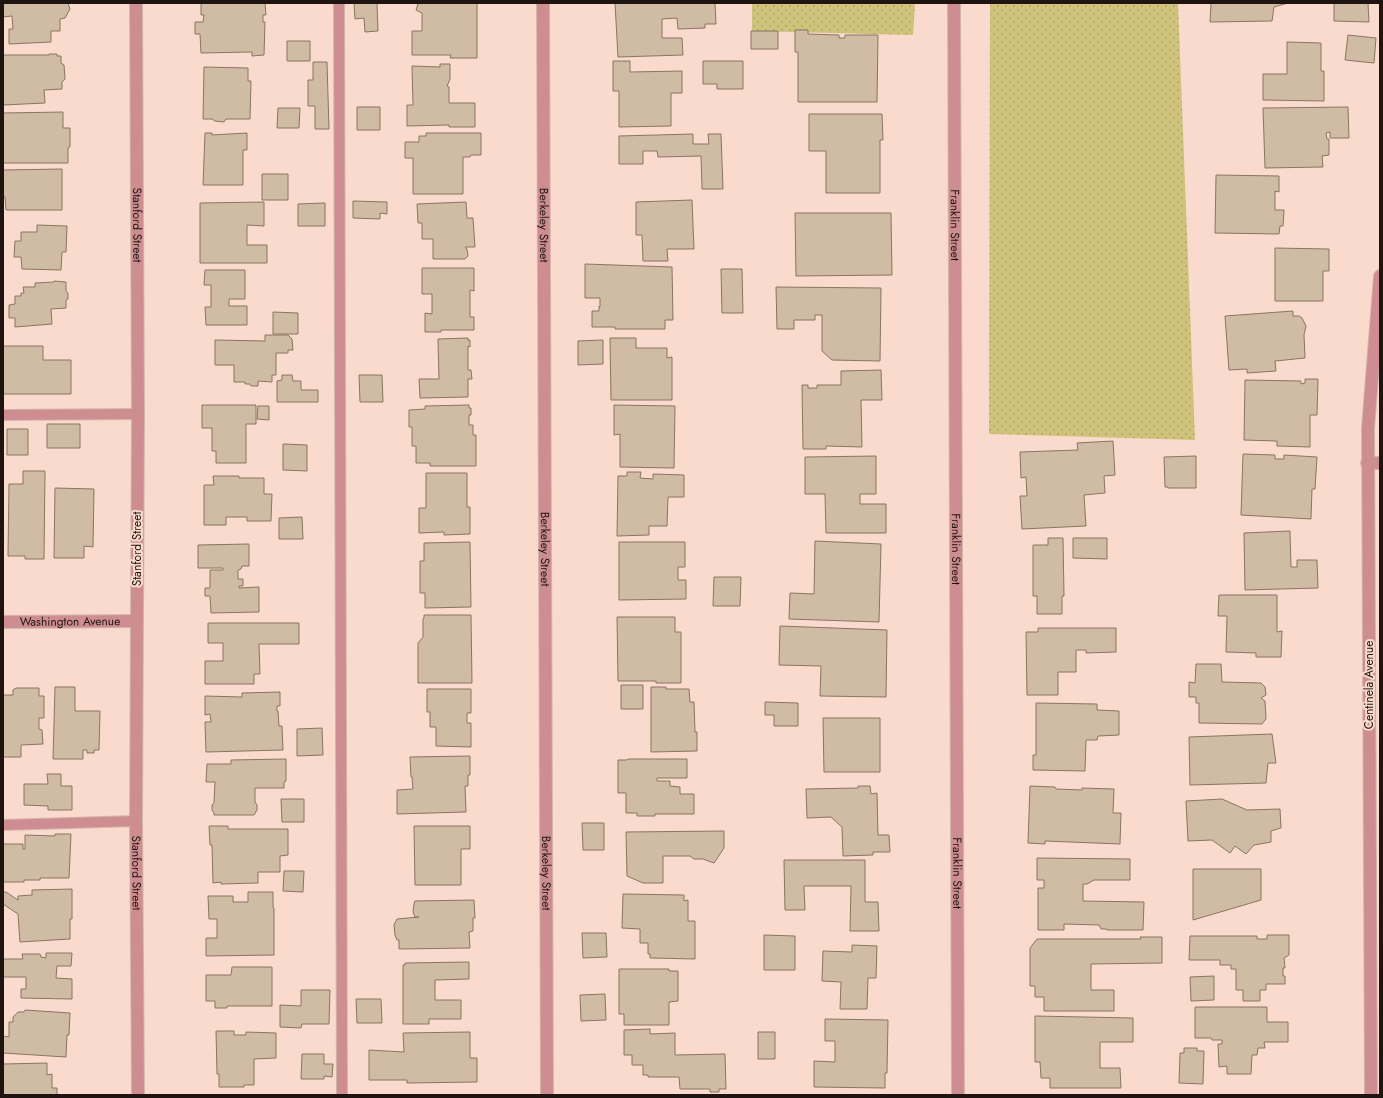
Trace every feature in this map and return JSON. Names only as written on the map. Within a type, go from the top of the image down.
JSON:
[{"type":"street","name":"Stanford Street","points":[[136,3],[138,414],[136,821],[138,1095]]},
{"type":"street","name":"Berkeley Street","points":[[543,3],[547,1095]]},
{"type":"street","name":"Franklin Street","points":[[954,3],[958,1095]]},
{"type":"street","name":"Centinela Avenue","points":[[1371,1095],[1368,428],[1380,276]]},
{"type":"street","points":[[1368,463],[1380,463]]},
{"type":"street","name":"Washington Avenue","points":[[3,622],[137,621]]},
{"type":"lane","points":[[339,3],[342,1095]]},
{"type":"lane","points":[[3,415],[138,414]]},
{"type":"lane","points":[[3,825],[136,821]]},
{"type":"shaded area","points":[[752,3],[915,3],[913,35],[752,31]]},
{"type":"shaded area","points":[[990,3],[1178,3],[1195,440],[989,434]]},
{"type":"building","points":[[3,3],[68,3],[70,9],[65,18],[60,19],[60,31],[51,31],[51,42],[9,44],[9,29],[13,29],[12,16],[3,17]]},
{"type":"building","points":[[201,3],[265,3],[266,15],[263,15],[263,22],[265,22],[264,55],[252,56],[252,52],[201,53],[200,34],[195,34],[195,22],[203,22],[204,15],[201,15]]},
{"type":"building","points":[[354,3],[377,3],[378,31],[365,32],[364,18],[355,19]]},
{"type":"building","points":[[477,3],[477,58],[450,58],[451,55],[412,55],[412,31],[422,31],[422,13],[416,10],[418,4]]},
{"type":"building","points":[[615,3],[715,3],[716,24],[705,24],[705,28],[678,29],[677,18],[662,19],[662,38],[682,38],[683,55],[618,57]]},
{"type":"building","points":[[1211,3],[1288,3],[1274,7],[1272,21],[1210,22]]},
{"type":"building","points":[[1334,3],[1368,3],[1369,22],[1334,21]]},
{"type":"building","points":[[795,30],[808,30],[808,34],[839,35],[839,38],[845,38],[845,35],[878,35],[877,102],[798,102],[798,52],[795,52]]},
{"type":"building","points":[[751,31],[778,31],[778,49],[751,49]]},
{"type":"building","points":[[1348,35],[1376,38],[1374,63],[1345,60]]},
{"type":"building","points":[[287,41],[310,41],[310,61],[287,61]]},
{"type":"building","points":[[1287,42],[1321,43],[1321,71],[1324,71],[1324,101],[1263,100],[1263,74],[1287,74]]},
{"type":"building","points":[[57,54],[57,56],[61,56],[61,63],[64,65],[65,79],[62,82],[62,89],[44,90],[45,103],[3,105],[3,55]]},
{"type":"building","points":[[613,61],[630,61],[630,72],[682,71],[682,93],[671,93],[671,126],[619,127],[619,91],[613,91]]},
{"type":"building","points":[[703,61],[743,61],[743,89],[717,89],[717,84],[703,84]]},
{"type":"building","points":[[313,62],[327,62],[329,129],[315,129],[315,106],[308,106],[308,80],[313,80]]},
{"type":"building","points":[[440,64],[450,64],[450,79],[447,86],[449,87],[449,103],[475,103],[475,127],[449,127],[449,125],[407,126],[407,105],[413,105],[412,66],[440,67]]},
{"type":"building","points":[[204,67],[248,68],[248,81],[251,81],[250,119],[226,119],[224,122],[215,121],[212,119],[203,119]]},
{"type":"building","points":[[357,107],[380,107],[380,130],[357,130]]},
{"type":"building","points":[[1348,107],[1349,138],[1330,138],[1330,132],[1326,133],[1327,139],[1329,139],[1329,155],[1322,156],[1323,167],[1265,168],[1263,108]]},
{"type":"building","points":[[278,108],[300,108],[299,128],[277,128]]},
{"type":"building","points":[[63,112],[63,128],[70,128],[68,163],[3,163],[3,113]]},
{"type":"building","points":[[809,114],[882,114],[883,140],[880,140],[880,193],[826,193],[826,151],[809,151]]},
{"type":"building","points":[[205,133],[212,133],[212,135],[247,133],[247,150],[243,150],[243,185],[203,185]]},
{"type":"building","points":[[426,133],[481,133],[481,155],[463,157],[463,194],[413,194],[413,158],[405,158],[405,142],[419,142],[419,136],[426,136]]},
{"type":"building","points":[[693,134],[693,144],[709,144],[708,134],[721,134],[723,189],[702,189],[701,156],[658,157],[657,151],[643,151],[643,164],[619,164],[619,136]]},
{"type":"building","points":[[62,169],[62,210],[6,210],[5,197],[3,197],[3,170]]},
{"type":"building","points":[[262,174],[288,174],[288,200],[262,200]]},
{"type":"building","points":[[1216,175],[1279,176],[1279,192],[1275,191],[1275,210],[1284,210],[1283,226],[1280,226],[1279,234],[1215,233]]},
{"type":"building","points":[[692,200],[694,249],[667,249],[668,261],[643,261],[642,235],[636,235],[636,202]]},
{"type":"building","points":[[353,201],[387,202],[387,214],[380,213],[380,219],[353,218]]},
{"type":"building","points":[[264,202],[264,226],[247,225],[247,245],[267,245],[267,263],[200,263],[200,203]]},
{"type":"building","points":[[466,202],[467,218],[473,218],[475,247],[465,247],[467,249],[468,256],[465,259],[433,259],[433,239],[422,239],[422,223],[418,223],[417,204]]},
{"type":"building","points":[[325,203],[325,226],[298,226],[298,204]]},
{"type":"building","points":[[795,213],[891,213],[892,275],[796,276]]},
{"type":"building","points":[[37,225],[67,226],[66,252],[62,252],[61,270],[22,269],[21,257],[14,257],[15,241],[21,241],[21,232],[37,232]]},
{"type":"building","points":[[1275,248],[1329,249],[1329,271],[1323,271],[1323,301],[1275,301]]},
{"type":"building","points":[[585,264],[672,267],[673,320],[665,320],[665,329],[615,329],[615,327],[592,327],[592,311],[599,311],[600,298],[585,298]]},
{"type":"building","points":[[422,268],[474,268],[474,291],[470,290],[470,317],[474,317],[474,330],[441,330],[441,332],[425,332],[425,313],[432,314],[432,294],[422,294]]},
{"type":"building","points":[[721,269],[742,269],[743,313],[722,313]]},
{"type":"building","points":[[205,270],[245,270],[245,299],[229,299],[229,306],[247,306],[247,325],[206,325],[205,307],[211,307],[211,285],[204,285]]},
{"type":"building","points":[[54,281],[66,282],[68,299],[66,300],[66,308],[51,309],[52,324],[15,327],[15,318],[9,318],[9,305],[15,304],[15,296],[21,296],[21,293],[24,293],[23,287],[35,287],[35,283]]},
{"type":"building","points":[[776,287],[881,288],[880,361],[832,360],[822,351],[822,315],[815,315],[815,320],[794,320],[794,329],[777,329]]},
{"type":"building","points":[[1293,311],[1293,316],[1299,316],[1302,318],[1306,326],[1304,335],[1305,358],[1275,361],[1276,371],[1247,373],[1247,369],[1229,370],[1225,316]]},
{"type":"building","points":[[273,312],[298,313],[298,334],[273,334]]},
{"type":"building","points":[[265,335],[288,335],[292,339],[293,350],[288,350],[288,353],[276,353],[276,375],[272,375],[272,382],[258,381],[258,386],[251,386],[250,384],[245,384],[245,382],[234,382],[234,365],[215,365],[215,340],[265,341]]},
{"type":"building","points":[[468,338],[468,340],[470,340],[470,347],[468,346],[468,370],[471,370],[472,379],[468,379],[468,397],[420,398],[419,379],[439,379],[438,339]]},
{"type":"building","points":[[610,338],[636,338],[636,348],[667,348],[667,358],[672,357],[672,400],[611,400]]},
{"type":"building","points":[[603,340],[603,364],[578,365],[578,341]]},
{"type":"building","points":[[3,346],[43,346],[43,360],[71,360],[71,394],[3,394]]},
{"type":"building","points":[[881,370],[882,400],[861,400],[862,447],[826,446],[826,449],[803,449],[802,385],[808,385],[808,388],[817,388],[817,385],[841,385],[841,371]]},
{"type":"building","points":[[282,375],[292,375],[293,381],[301,381],[301,390],[318,390],[318,402],[277,402],[277,381],[282,380]]},
{"type":"building","points":[[359,375],[382,375],[383,402],[360,402]]},
{"type":"building","points":[[1305,379],[1318,379],[1317,415],[1310,415],[1310,447],[1277,446],[1277,441],[1244,440],[1245,380],[1301,381],[1301,384],[1305,383]]},
{"type":"building","points":[[202,405],[256,405],[256,424],[246,424],[246,463],[216,463],[216,451],[212,451],[212,428],[202,428]]},
{"type":"building","points":[[469,405],[469,408],[471,408],[471,415],[469,415],[469,425],[473,425],[473,435],[476,435],[476,466],[430,466],[430,463],[416,463],[416,446],[412,446],[412,427],[409,427],[409,410],[425,409],[425,406]]},
{"type":"building","points":[[614,405],[675,406],[674,468],[620,467],[620,434],[614,435]]},
{"type":"building","points":[[258,406],[269,406],[269,420],[257,419]]},
{"type":"building","points":[[47,424],[80,424],[80,448],[47,448]]},
{"type":"building","points":[[7,429],[28,429],[28,455],[7,455]]},
{"type":"building","points":[[1113,441],[1115,475],[1104,476],[1105,493],[1084,495],[1086,526],[1022,529],[1020,496],[1027,496],[1026,477],[1021,478],[1020,452],[1078,450],[1077,443]]},
{"type":"building","points":[[283,444],[307,445],[307,471],[283,470]]},
{"type":"building","points":[[1243,454],[1275,455],[1275,459],[1284,459],[1284,455],[1317,457],[1315,489],[1312,489],[1311,519],[1241,515]]},
{"type":"building","points":[[876,456],[876,494],[860,494],[860,504],[886,504],[886,533],[826,533],[825,494],[805,494],[805,457]]},
{"type":"building","points":[[1196,456],[1196,488],[1165,487],[1164,457]]},
{"type":"building","points":[[23,471],[45,471],[44,559],[25,559],[25,556],[8,556],[9,484],[23,484]]},
{"type":"building","points":[[627,472],[641,472],[640,478],[653,479],[653,474],[684,475],[684,497],[668,497],[667,526],[649,526],[649,535],[617,536],[618,476],[627,476]]},
{"type":"building","points":[[426,473],[467,473],[467,507],[470,507],[470,534],[444,535],[444,532],[419,533],[419,508],[426,508]]},
{"type":"building","points":[[213,476],[264,478],[264,494],[272,494],[271,521],[247,521],[247,517],[226,517],[226,525],[204,525],[204,485],[214,485]]},
{"type":"building","points":[[55,488],[94,489],[93,547],[84,546],[84,558],[54,558]]},
{"type":"building","points":[[302,517],[303,539],[279,539],[279,518]]},
{"type":"building","points":[[1290,531],[1291,567],[1297,567],[1297,560],[1317,560],[1318,588],[1245,590],[1244,533]]},
{"type":"building","points":[[1048,538],[1063,538],[1064,596],[1062,596],[1062,614],[1037,614],[1037,596],[1033,596],[1033,545],[1048,545]]},
{"type":"building","points":[[1073,538],[1107,538],[1107,559],[1073,558]]},
{"type":"building","points":[[815,541],[881,544],[879,622],[789,619],[790,593],[814,594]]},
{"type":"building","points":[[470,542],[471,607],[425,608],[425,593],[420,593],[420,561],[424,561],[424,543]]},
{"type":"building","points":[[619,542],[685,542],[685,567],[678,567],[678,580],[686,580],[686,599],[619,600]]},
{"type":"building","points":[[249,544],[249,566],[242,566],[241,569],[238,570],[238,579],[243,579],[243,586],[239,586],[239,588],[259,587],[259,612],[211,613],[210,596],[205,596],[205,588],[210,588],[210,570],[223,570],[223,568],[198,568],[198,545]]},
{"type":"building","points":[[714,577],[741,577],[740,606],[713,606]]},
{"type":"building","points":[[1219,595],[1277,595],[1277,632],[1282,631],[1281,657],[1256,657],[1256,653],[1226,652],[1227,616],[1218,616]]},
{"type":"building","points":[[424,615],[471,615],[472,683],[418,683],[418,643],[423,637]]},
{"type":"building","points":[[617,617],[675,617],[675,632],[681,632],[681,683],[656,683],[656,681],[618,681]]},
{"type":"building","points":[[208,623],[299,623],[299,644],[259,644],[260,674],[254,674],[254,684],[205,684],[205,661],[223,661],[223,643],[208,643]]},
{"type":"building","points":[[780,626],[887,630],[886,697],[820,696],[821,666],[779,665]]},
{"type":"building","points":[[1038,628],[1116,628],[1116,652],[1086,653],[1086,650],[1076,650],[1076,672],[1058,672],[1058,695],[1027,695],[1026,632],[1038,632]]},
{"type":"building","points":[[1196,664],[1221,664],[1222,682],[1261,683],[1265,687],[1266,695],[1261,698],[1265,701],[1266,719],[1262,724],[1199,723],[1199,703],[1196,703],[1196,697],[1189,697],[1189,682],[1195,683]]},
{"type":"building","points":[[621,685],[643,685],[643,709],[621,709]]},
{"type":"building","points":[[55,687],[75,687],[75,711],[100,711],[99,750],[94,750],[94,753],[87,753],[87,750],[83,750],[83,759],[53,759]]},
{"type":"building","points":[[651,687],[666,687],[666,689],[689,689],[690,702],[694,702],[697,751],[651,752]]},
{"type":"building","points":[[16,688],[39,688],[39,696],[44,696],[44,718],[39,718],[39,729],[42,730],[43,744],[21,745],[21,757],[3,757],[3,695],[13,695],[13,690]]},
{"type":"building","points":[[427,689],[471,689],[471,713],[467,713],[467,723],[471,723],[471,747],[436,746],[436,727],[430,727],[430,712],[427,712]]},
{"type":"building","points":[[280,692],[280,706],[277,706],[277,711],[279,726],[282,726],[283,750],[206,752],[205,722],[211,722],[210,714],[205,715],[205,696],[242,697],[242,693]]},
{"type":"building","points":[[765,702],[798,703],[798,726],[774,726],[774,715],[765,715]]},
{"type":"building","points":[[1036,703],[1097,704],[1097,710],[1119,711],[1119,735],[1098,736],[1097,740],[1086,740],[1085,771],[1033,770],[1033,755],[1036,755]]},
{"type":"building","points":[[823,718],[880,718],[880,772],[824,772]]},
{"type":"building","points":[[322,728],[323,755],[297,756],[297,729]]},
{"type":"building","points":[[1272,734],[1276,763],[1268,763],[1266,783],[1190,785],[1189,737]]},
{"type":"building","points":[[470,756],[470,775],[468,775],[468,786],[465,786],[466,812],[397,814],[397,790],[413,789],[410,757]]},
{"type":"building","points":[[286,759],[286,781],[284,782],[284,788],[255,788],[255,802],[257,805],[257,810],[254,815],[214,815],[212,805],[214,803],[215,782],[206,782],[207,764],[231,764],[231,760]]},
{"type":"building","points":[[687,759],[687,778],[657,778],[657,781],[670,781],[670,786],[680,787],[680,794],[694,794],[694,814],[655,814],[655,816],[637,816],[637,813],[626,813],[626,793],[618,793],[618,760]]},
{"type":"building","points":[[47,774],[61,774],[61,786],[72,786],[72,810],[48,810],[48,806],[24,805],[24,784],[48,784]]},
{"type":"building","points":[[858,786],[870,786],[871,794],[877,793],[878,835],[889,835],[890,852],[873,852],[873,855],[843,856],[842,827],[831,817],[807,818],[806,789],[858,788]]},
{"type":"building","points":[[1030,786],[1082,790],[1082,788],[1114,789],[1113,813],[1121,813],[1120,844],[1045,841],[1045,844],[1028,843]]},
{"type":"building","points":[[281,799],[304,799],[304,822],[282,822]]},
{"type":"building","points":[[1222,799],[1247,810],[1280,809],[1281,828],[1271,831],[1271,842],[1254,845],[1246,854],[1235,846],[1230,853],[1212,840],[1188,841],[1186,801]]},
{"type":"building","points":[[582,823],[604,823],[604,850],[583,850]]},
{"type":"building","points":[[209,826],[228,826],[228,829],[288,829],[288,855],[280,856],[280,872],[258,872],[258,883],[213,883],[212,845],[210,845]]},
{"type":"building","points":[[414,826],[470,826],[470,849],[461,849],[461,885],[415,885]]},
{"type":"building","points":[[724,831],[724,848],[714,863],[703,859],[694,859],[690,856],[663,856],[663,883],[643,883],[627,876],[626,832]]},
{"type":"building","points":[[55,834],[71,834],[69,878],[40,878],[40,880],[24,880],[24,882],[3,882],[3,844],[23,844],[23,849],[25,849],[25,835],[55,836]]},
{"type":"building","points":[[1037,858],[1130,859],[1130,880],[1094,880],[1087,884],[1083,884],[1083,901],[1144,902],[1143,930],[1107,930],[1101,929],[1099,925],[1064,924],[1064,930],[1038,930],[1038,888],[1044,888],[1044,880],[1037,880]]},
{"type":"building","points":[[784,860],[865,860],[865,902],[878,902],[879,931],[850,931],[851,886],[804,886],[805,910],[785,910]]},
{"type":"building","points":[[1193,869],[1261,869],[1261,900],[1193,920]]},
{"type":"building","points":[[284,871],[304,871],[303,892],[283,891]]},
{"type":"building","points":[[72,889],[70,939],[20,942],[18,914],[3,904],[3,892],[6,892],[18,900],[18,896],[32,895],[32,890]]},
{"type":"building","points":[[248,892],[273,892],[274,955],[206,956],[206,938],[217,938],[217,919],[209,919],[208,896],[233,896],[233,902],[248,902]]},
{"type":"building","points":[[623,894],[684,895],[684,901],[688,900],[688,921],[695,921],[695,959],[650,958],[650,954],[648,954],[648,943],[640,943],[640,929],[622,928]]},
{"type":"building","points":[[474,900],[475,918],[473,918],[473,931],[469,932],[470,948],[399,949],[399,940],[397,940],[395,935],[394,925],[397,919],[419,917],[415,917],[413,912],[415,901]]},
{"type":"building","points":[[582,933],[606,933],[607,957],[583,958]]},
{"type":"building","points":[[764,935],[795,936],[795,970],[764,970]]},
{"type":"building","points":[[1267,935],[1289,935],[1289,955],[1284,958],[1285,968],[1283,968],[1283,976],[1285,976],[1285,984],[1266,984],[1266,990],[1260,990],[1260,1001],[1243,1001],[1243,990],[1236,990],[1236,969],[1231,969],[1231,965],[1220,965],[1220,960],[1189,960],[1190,936],[1257,936],[1257,939],[1267,939]]},
{"type":"building","points":[[1140,937],[1162,937],[1162,963],[1091,964],[1091,990],[1114,990],[1114,1011],[1044,1011],[1044,997],[1035,997],[1035,986],[1030,986],[1030,948],[1037,939],[1141,939]]},
{"type":"building","points":[[852,945],[877,946],[876,978],[868,978],[867,1009],[840,1009],[841,982],[822,981],[823,951],[852,952]]},
{"type":"building","points":[[46,953],[72,953],[71,966],[57,966],[56,978],[72,979],[72,999],[21,998],[21,989],[26,989],[26,977],[3,977],[3,959],[23,959],[22,954],[40,954],[41,957],[46,958]]},
{"type":"building","points":[[469,962],[469,979],[435,980],[435,1000],[461,1000],[461,1019],[429,1019],[429,1024],[403,1024],[403,965],[405,965],[405,963]]},
{"type":"building","points":[[232,967],[272,967],[272,1006],[227,1006],[227,1008],[215,1008],[215,1001],[206,1001],[206,975],[231,975]]},
{"type":"building","points":[[619,969],[669,969],[669,971],[678,971],[678,1001],[669,1002],[669,1025],[624,1025],[624,1014],[619,1014]]},
{"type":"building","points":[[1214,976],[1214,1000],[1191,1001],[1190,977]]},
{"type":"building","points":[[301,990],[330,990],[329,1024],[302,1024],[301,1028],[280,1027],[280,1005],[301,1006]]},
{"type":"building","points":[[605,994],[606,1020],[581,1021],[580,995]]},
{"type":"building","points":[[356,999],[381,999],[382,1023],[357,1023]]},
{"type":"building","points":[[1195,1007],[1267,1007],[1267,1022],[1288,1022],[1288,1042],[1264,1042],[1265,1048],[1258,1048],[1257,1055],[1252,1055],[1251,1074],[1227,1074],[1227,1066],[1219,1067],[1218,1044],[1222,1044],[1222,1040],[1195,1038]]},
{"type":"building","points":[[25,1010],[70,1013],[66,1057],[3,1053],[3,1036],[9,1037],[9,1022],[13,1022],[13,1017],[18,1012],[24,1012]]},
{"type":"building","points":[[1035,1016],[1133,1018],[1133,1042],[1100,1042],[1100,1068],[1120,1068],[1121,1088],[1050,1088],[1050,1078],[1041,1078],[1040,1062],[1035,1062]]},
{"type":"building","points":[[825,1019],[888,1020],[887,1073],[885,1073],[885,1088],[814,1087],[814,1061],[835,1062],[835,1041],[825,1041]]},
{"type":"building","points":[[650,1029],[650,1034],[675,1033],[675,1055],[725,1054],[726,1089],[719,1089],[719,1092],[710,1092],[710,1089],[680,1089],[679,1077],[648,1077],[648,1075],[643,1075],[643,1065],[632,1065],[632,1055],[624,1055],[624,1030]]},
{"type":"building","points":[[216,1031],[234,1031],[234,1035],[246,1035],[246,1032],[276,1033],[276,1058],[254,1059],[254,1085],[244,1085],[244,1087],[219,1087],[219,1074],[217,1074]]},
{"type":"building","points":[[470,1032],[470,1058],[477,1058],[477,1082],[407,1083],[407,1080],[369,1080],[369,1050],[404,1052],[403,1033]]},
{"type":"building","points":[[758,1032],[775,1032],[775,1059],[758,1059]]},
{"type":"building","points":[[1184,1048],[1197,1048],[1197,1051],[1204,1051],[1203,1084],[1179,1083],[1180,1053],[1184,1053]]},
{"type":"building","points":[[302,1054],[324,1054],[324,1064],[333,1064],[332,1077],[324,1076],[324,1079],[301,1079]]},
{"type":"building","points":[[47,1063],[47,1075],[52,1074],[52,1088],[57,1088],[57,1095],[3,1095],[3,1064]]}]
